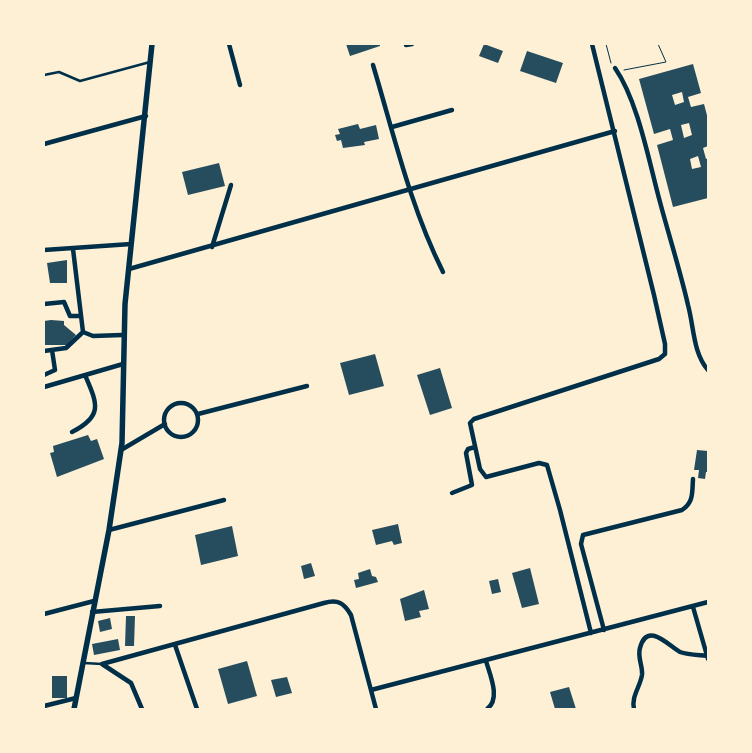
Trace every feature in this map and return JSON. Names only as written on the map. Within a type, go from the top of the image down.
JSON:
[{"type":"street","points":[[74,709],[121,450],[122,335],[152,44]]},
{"type":"street","points":[[229,44],[240,85]]},
{"type":"street","points":[[406,45],[412,44]]},
{"type":"street","points":[[590,633],[560,510],[547,466],[539,463],[486,477],[481,472],[470,423],[471,420],[659,360],[665,354],[665,344],[615,131],[592,44]]},
{"type":"street","points":[[373,65],[409,190],[427,240],[443,272]]},
{"type":"street","points":[[615,68],[622,78],[644,144],[688,305],[700,359],[708,370]]},
{"type":"street","points":[[392,127],[452,110]]},
{"type":"street","points":[[44,144],[146,116]]},
{"type":"street","points":[[130,269],[615,131]]},
{"type":"street","points":[[212,247],[231,185]]},
{"type":"street","points":[[44,250],[131,244]]},
{"type":"street","points":[[74,248],[83,332]]},
{"type":"street","points":[[44,304],[64,302],[70,316],[80,316]]},
{"type":"street","points":[[83,332],[93,336],[122,335]]},
{"type":"street","points":[[44,351],[69,346],[83,332]]},
{"type":"street","points":[[44,375],[54,370],[52,350]]},
{"type":"street","points":[[44,387],[123,364]]},
{"type":"street","points":[[72,432],[88,423],[96,408],[95,400],[85,375]]},
{"type":"street","points":[[198,414],[307,386]]},
{"type":"street","points":[[121,450],[164,424],[168,409],[176,403],[192,405],[198,414],[198,425],[195,430],[186,436],[171,433],[164,424]]},
{"type":"street","points":[[452,493],[472,485],[466,454],[468,449],[475,447]]},
{"type":"street","points":[[604,630],[582,544],[583,535],[682,510],[689,505],[692,498],[693,479]]},
{"type":"street","points":[[108,530],[224,500]]},
{"type":"street","points":[[44,614],[94,601]]},
{"type":"street","points":[[102,664],[176,645],[324,602],[342,603],[351,615],[376,709]]},
{"type":"street","points":[[371,690],[708,602]]},
{"type":"street","points":[[92,612],[160,606]]},
{"type":"street","points":[[634,709],[634,700],[642,675],[639,652],[644,641],[650,637],[657,636],[666,640],[678,651],[708,657],[693,606]]},
{"type":"street","points":[[176,645],[197,709]]},
{"type":"street","points":[[486,661],[494,696],[493,703],[486,709]]},
{"type":"street","points":[[102,664],[131,683],[142,709]]},
{"type":"street","points":[[44,706],[76,698]]},
{"type":"lane","points":[[44,75],[59,72],[80,81],[150,62]]},
{"type":"lane","points":[[82,663],[102,664]]},
{"type":"path","points":[[606,44],[615,68],[620,70],[635,70],[666,62],[658,44]]},
{"type":"building","points":[[346,44],[380,44],[380,46],[350,56]]},
{"type":"building","points":[[484,44],[503,51],[498,63],[479,56]]},
{"type":"building","points":[[527,51],[563,63],[556,83],[520,71]]},
{"type":"building","points":[[693,64],[701,93],[688,97],[691,107],[704,104],[708,119],[708,146],[703,148],[706,159],[708,158],[708,198],[673,207],[657,145],[673,140],[670,129],[654,134],[639,79]],"holes":[[[682,92],[684,102],[675,105],[672,95]],[[689,123],[692,135],[684,138],[681,125]],[[698,156],[701,167],[692,169],[690,159]]]},
{"type":"building","points":[[358,124],[360,129],[376,125],[379,139],[364,142],[365,145],[343,148],[341,140],[337,141],[335,135],[340,134],[338,129]]},
{"type":"building","points":[[219,163],[225,186],[188,195],[182,172]]},
{"type":"building","points":[[67,260],[67,283],[50,283],[47,263]]},
{"type":"building","points":[[44,321],[64,321],[64,325],[76,335],[67,345],[44,345]]},
{"type":"building","points":[[375,354],[384,386],[349,395],[340,363]]},
{"type":"building","points":[[440,368],[452,408],[430,415],[417,375]]},
{"type":"building","points":[[88,435],[91,441],[97,439],[104,459],[57,477],[50,453],[54,452],[53,446]]},
{"type":"building","points":[[697,450],[708,451],[708,472],[706,472],[705,479],[698,478],[699,470],[694,470]]},
{"type":"building","points":[[398,524],[402,543],[394,545],[392,541],[376,545],[372,530]]},
{"type":"building","points":[[232,526],[238,556],[201,565],[195,535]]},
{"type":"building","points":[[311,563],[315,576],[304,579],[301,566]]},
{"type":"building","points":[[530,568],[539,604],[522,608],[512,573]]},
{"type":"building","points":[[370,569],[372,576],[376,577],[378,582],[356,588],[354,580],[359,579],[358,573]]},
{"type":"building","points":[[498,579],[501,592],[492,594],[489,581]]},
{"type":"building","points":[[424,590],[429,609],[419,611],[421,617],[405,621],[400,599]]},
{"type":"building","points":[[126,616],[135,616],[134,646],[125,646]]},
{"type":"building","points":[[110,618],[112,629],[100,632],[98,621]]},
{"type":"building","points":[[118,639],[120,650],[94,655],[92,644]]},
{"type":"building","points":[[247,661],[257,696],[228,704],[218,669]]},
{"type":"building","points":[[52,676],[67,676],[67,698],[52,698]]},
{"type":"building","points":[[287,677],[292,693],[276,697],[271,680]]},
{"type":"building","points":[[569,687],[576,709],[555,709],[550,692]]}]
